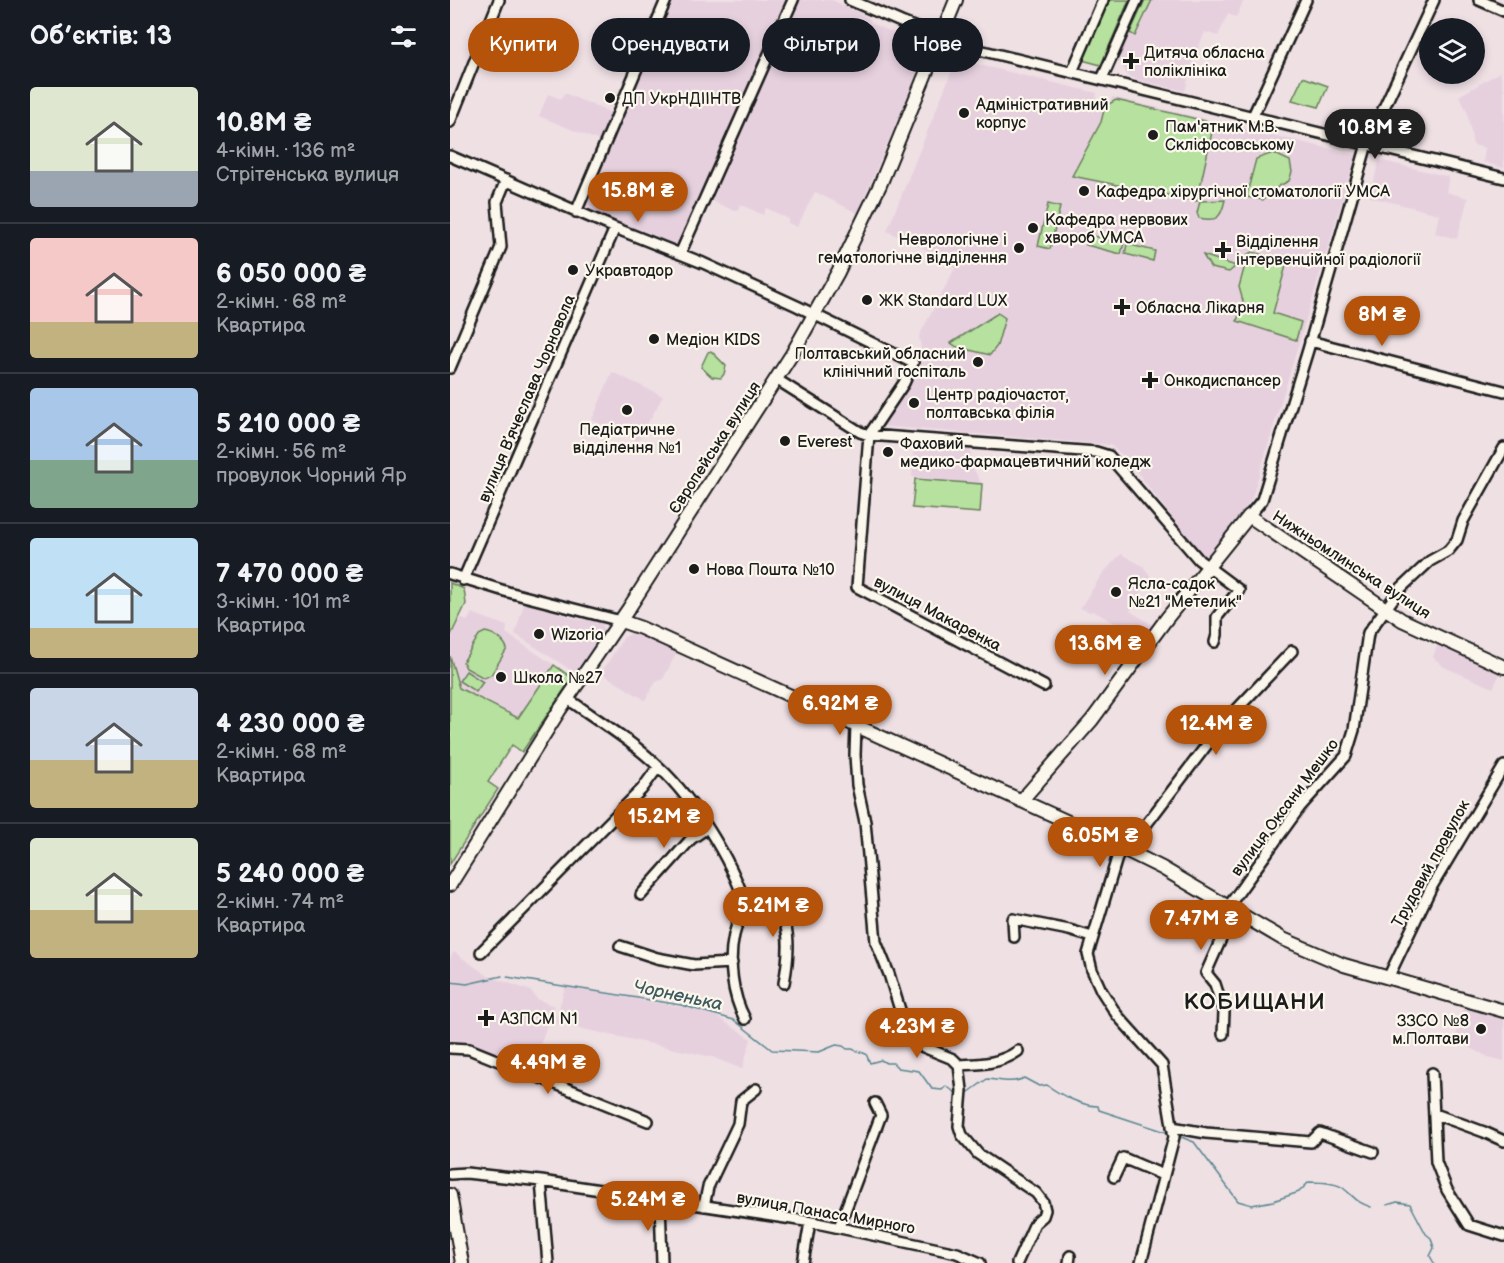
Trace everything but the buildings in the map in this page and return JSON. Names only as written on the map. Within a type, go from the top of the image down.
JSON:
[{"type":"main road","name":"Європейська вулиця","points":[[949,18],[956,0]]},
{"type":"main road","name":"Європейська вулиця","points":[[450,885],[567,699],[621,621],[777,379],[838,272],[880,185],[927,72]]},
{"type":"main road","points":[[1021,801],[1092,720],[1167,618],[1249,516]]},
{"type":"main road","name":"Нижньомлинська вулиця","points":[[1249,516],[1402,620],[1504,667]]},
{"type":"main road","points":[[621,621],[1123,849],[1162,868],[1283,939],[1344,965],[1504,1011]]},
{"type":"main road","points":[[450,1196],[462,1263]]},
{"type":"street","points":[[450,122],[500,0]]},
{"type":"street","points":[[576,212],[666,0]]},
{"type":"street","points":[[680,254],[793,0]]},
{"type":"street","points":[[850,0],[893,18]]},
{"type":"street","points":[[1072,72],[1102,0]]},
{"type":"street","points":[[1102,79],[1137,0]]},
{"type":"street","points":[[1253,116],[1306,0]]},
{"type":"street","points":[[1249,516],[1262,500],[1367,144],[1434,0]]},
{"type":"street","points":[[1479,0],[1504,11]]},
{"type":"street","points":[[983,51],[1504,178]]},
{"type":"street","points":[[450,156],[576,212],[680,254],[814,314],[913,363],[904,383],[869,435]]},
{"type":"street","points":[[450,368],[501,247],[497,202],[506,180]]},
{"type":"street","name":"вулиця Вʼячеслава Чорновола","points":[[463,579],[615,228]]},
{"type":"street","points":[[1310,341],[1504,391]]},
{"type":"street","points":[[777,379],[860,432],[869,435],[1103,453],[1109,456],[1199,560],[1239,590],[1217,617],[1215,642]]},
{"type":"street","name":"вулиця Макаренка","points":[[869,435],[857,587],[1044,686]]},
{"type":"street","name":"вулиця Оксани Мешко","points":[[1223,1034],[1224,1012],[1215,984],[1206,974],[1231,909],[1300,807],[1346,756],[1354,730],[1368,633],[1415,573],[1448,551],[1457,540],[1463,521],[1504,448]]},
{"type":"street","points":[[450,574],[621,621]]},
{"type":"street","points":[[1141,1263],[1174,1137],[1162,1065],[1117,1015],[1101,990],[1088,954],[1092,937],[1123,849],[1222,725],[1292,651]]},
{"type":"street","points":[[567,699],[631,743],[658,766],[673,782],[707,828],[729,866],[745,903],[734,935],[732,963],[738,1007],[745,1019]]},
{"type":"street","points":[[856,726],[857,785],[865,822],[876,942],[889,974],[908,1036],[921,1046],[953,1059],[959,1065],[962,1090],[959,1126],[962,1135],[978,1154],[1036,1193],[1043,1202],[1045,1210],[1043,1216],[1035,1222],[1017,1263]]},
{"type":"street","points":[[481,952],[642,789],[658,766]]},
{"type":"street","name":"Трудовий провулок","points":[[1388,978],[1431,888],[1504,766]]},
{"type":"street","points":[[641,894],[691,839],[707,828]]},
{"type":"street","points":[[745,903],[777,913],[784,921],[789,949],[784,983]]},
{"type":"street","points":[[1014,937],[1013,919],[1092,937]]},
{"type":"street","points":[[620,946],[657,958],[694,965],[732,963]]},
{"type":"street","points":[[450,1048],[469,1049],[648,1121]]},
{"type":"street","points":[[959,1065],[989,1063],[1009,1058],[1018,1051]]},
{"type":"street","points":[[1432,1073],[1436,1162],[1448,1190],[1469,1225],[1504,1236]]},
{"type":"street","points":[[704,1206],[708,1187],[738,1124],[741,1101],[756,1089]]},
{"type":"street","points":[[839,1227],[881,1114],[875,1103]]},
{"type":"street","points":[[1435,1114],[1504,1142]]},
{"type":"street","points":[[1172,1127],[1206,1133],[1311,1143],[1320,1133],[1373,1152]]},
{"type":"street","points":[[1114,1177],[1123,1158],[1163,1174]]},
{"type":"street","name":"вулиця Панаса Мирного","points":[[450,1174],[466,1173],[541,1181],[660,1201],[810,1222],[957,1253],[980,1263]]},
{"type":"street","points":[[541,1181],[548,1263]]},
{"type":"street","points":[[660,1201],[662,1263]]},
{"type":"street","points":[[803,1263],[810,1222]]},
{"type":"street","points":[[954,1263],[957,1253]]},
{"type":"shaded area","points":[[672,0],[789,0],[781,18],[762,18],[762,60],[681,241],[678,245],[672,246],[592,212],[585,202],[641,72],[750,72],[750,18],[664,18]]},
{"type":"shaded area","points":[[798,0],[832,0],[868,18],[790,18]]},
{"type":"shaded area","points":[[1143,0],[1244,0],[1236,17],[1228,14],[1218,36],[1205,32],[1193,60],[1185,91],[1137,80],[1127,75],[1120,61],[1119,51]]},
{"type":"shaded area","points":[[880,27],[892,32],[892,72],[918,72],[859,214],[815,192],[797,227],[788,223],[789,219],[766,208],[763,215],[740,204],[738,210],[735,211],[712,201],[767,72],[880,72]]},
{"type":"shaded area","name":"Обласна Лікарня","points":[[983,66],[1097,93],[1096,100],[1110,103],[1112,97],[1356,155],[1252,498],[1208,557],[1196,549],[1127,459],[1110,445],[880,426],[923,360],[919,336],[955,268],[932,259],[933,253],[887,231],[951,72],[983,72]]},
{"type":"shaded area","points":[[1500,72],[1504,90],[1504,168],[1483,162],[1485,148],[1473,145],[1467,111],[1459,96],[1480,84],[1485,84],[1485,81]]},
{"type":"shaded area","points":[[564,93],[614,114],[602,142],[539,116],[548,94],[561,99]]},
{"type":"shaded area","points":[[1379,160],[1449,177],[1446,192],[1468,198],[1457,239],[1435,233],[1439,214],[1370,197]]},
{"type":"shaded area","points":[[612,372],[663,396],[638,441],[592,420]]},
{"type":"shaded area","points":[[914,438],[972,442],[970,463],[982,484],[912,477]]},
{"type":"shaded area","name":"Ясла-садок №21 \"Метелик\"","points":[[1121,554],[1143,566],[1151,577],[1130,611],[1153,625],[1143,639],[1093,611],[1080,608],[1103,573]]},
{"type":"shaded area","points":[[524,603],[581,620],[589,618],[602,622],[604,632],[577,674],[515,634]]},
{"type":"shaded area","name":"Школа №27","points":[[472,613],[507,626],[506,633],[554,665],[518,718],[459,688],[450,656],[450,637],[461,618],[467,621]]},
{"type":"shaded area","points":[[635,632],[677,652],[663,679],[656,682],[645,700],[601,673],[624,637]]},
{"type":"shaded area","points":[[1438,643],[1502,670],[1493,688],[1444,667],[1433,657]]},
{"type":"shaded area","points":[[454,952],[488,976],[531,991],[537,999],[554,1006],[533,1064],[527,1068],[472,1045],[450,1042],[450,958]]},
{"type":"shaded area","points":[[565,987],[710,1012],[751,1039],[742,1069],[712,1057],[555,1023]]},
{"type":"shaded area","name":"ЗЗСО №8 м.Полтави","points":[[1463,1008],[1504,1019],[1504,1061],[1488,1057],[1455,1040]]},
{"type":"green space","points":[[1108,0],[1129,0],[1101,65],[1082,60]]},
{"type":"green space","points":[[1145,0],[1152,0],[1135,36],[1130,33]]},
{"type":"green space","points":[[1303,77],[1328,86],[1319,107],[1292,100]]},
{"type":"green space","points":[[1116,100],[1214,123],[1197,201],[1072,176],[1101,122],[1105,106]]},
{"type":"green space","points":[[1273,153],[1290,161],[1292,172],[1289,181],[1279,186],[1263,200],[1246,197],[1256,159]]},
{"type":"green space","points":[[1225,200],[1220,215],[1214,219],[1199,218],[1197,213],[1200,201]]},
{"type":"green space","points":[[1048,204],[1060,207],[1050,249],[1038,246]]},
{"type":"green space","points":[[1089,235],[1124,243],[1121,254],[1086,245]]},
{"type":"green space","points":[[1127,244],[1155,251],[1153,261],[1125,254]]},
{"type":"green space","points":[[1252,252],[1287,262],[1273,313],[1301,322],[1296,340],[1237,321],[1243,301],[1239,287],[1248,254]]},
{"type":"green space","points":[[1203,255],[1236,266],[1229,272],[1211,268]]},
{"type":"green space","points":[[998,313],[1005,318],[997,346],[990,355],[957,347],[951,343]]},
{"type":"green space","points":[[711,351],[726,366],[721,378],[712,377],[701,367],[708,352]]},
{"type":"green space","points":[[915,479],[982,484],[980,513],[912,508]]},
{"type":"green space","points":[[450,583],[464,589],[466,604],[450,637]]},
{"type":"green space","points":[[485,632],[499,638],[507,649],[491,675],[484,678],[466,668],[463,662],[479,635]]},
{"type":"green space","points":[[450,656],[459,688],[518,718],[554,665],[572,678],[522,752],[512,745],[488,782],[498,789],[450,864]]},
{"type":"green space","points":[[466,671],[483,682],[476,692],[459,681]]},
{"type":"waterway","name":"Чорненька","points":[[450,982],[467,984],[502,976]]},
{"type":"waterway","name":"Чорненька","points":[[507,977],[681,1005],[734,1020],[772,1050],[819,1052],[836,1045],[843,1046],[866,1054],[870,1063],[881,1060],[893,1063],[898,1068],[919,1071],[932,1089],[942,1090],[946,1086],[956,1093]]},
{"type":"waterway","name":"Чорненька","points":[[969,1092],[987,1079],[1011,1081],[1024,1078],[1039,1086],[1047,1085],[1078,1102],[1098,1106],[1099,1110],[1169,1133]]},
{"type":"waterway","name":"Чорненька","points":[[1181,1137],[1194,1142],[1238,1201],[1252,1205],[1273,1201],[1299,1192],[1309,1182],[1317,1182],[1340,1186],[1358,1201],[1371,1207]]},
{"type":"waterway","name":"Чорненька","points":[[1387,1205],[1397,1202],[1410,1204],[1426,1234],[1431,1238],[1434,1248],[1430,1256],[1434,1263]]},
{"type":"place","name":"Дитяча обласна поліклініка","points":[[1131,61]]},
{"type":"place","name":"ДП УкрНДІІНТВ","points":[[610,98]]},
{"type":"place","name":"Адміністративний корпус","points":[[964,113]]},
{"type":"place","name":"Пам'ятник М.В. Скліфосовському","points":[[1153,135]]},
{"type":"place","name":"Кафедра хірургічної стоматології УМСА","points":[[1084,191]]},
{"type":"place","name":"Кафедра нервових хвороб УМСА","points":[[1033,228]]},
{"type":"place","name":"Неврологічне і гематологічне відділення","points":[[1019,248]]},
{"type":"place","name":"Відділення інтервенційної радіології","points":[[1223,250]]},
{"type":"place","name":"Укравтодор","points":[[573,270]]},
{"type":"place","name":"ЖК Standard LUX","points":[[867,300]]},
{"type":"place","name":"Обласна Лікарня","points":[[1122,307]]},
{"type":"place","name":"Медіон KIDS","points":[[654,339]]},
{"type":"place","name":"Полтавський обласний клінічний госпіталь","points":[[978,362]]},
{"type":"place","name":"Онкодиспансер","points":[[1150,380]]},
{"type":"place","name":"Центр радіочастот, полтавська філія","points":[[914,403]]},
{"type":"place","name":"Педіатричне відділення №1","points":[[627,410]]},
{"type":"place","name":"Everest","points":[[785,441]]},
{"type":"place","name":"Фаховий медико-фармацевтичний коледж","points":[[888,452]]},
{"type":"place","name":"Нова Пошта №10","points":[[694,569]]},
{"type":"place","name":"Ясла-садок №21 \"Метелик\"","points":[[1116,592]]},
{"type":"place","name":"Wizoria","points":[[539,634]]},
{"type":"place","name":"Школа №27","points":[[501,677]]},
{"type":"place","name":"АЗПСМ N1","points":[[486,1018]]},
{"type":"place","name":"ЗЗСО №8 м.Полтави","points":[[1481,1029]]},
{"type":"district","name":"КОБИЩАНИ","points":[[1255,1001]]}]
